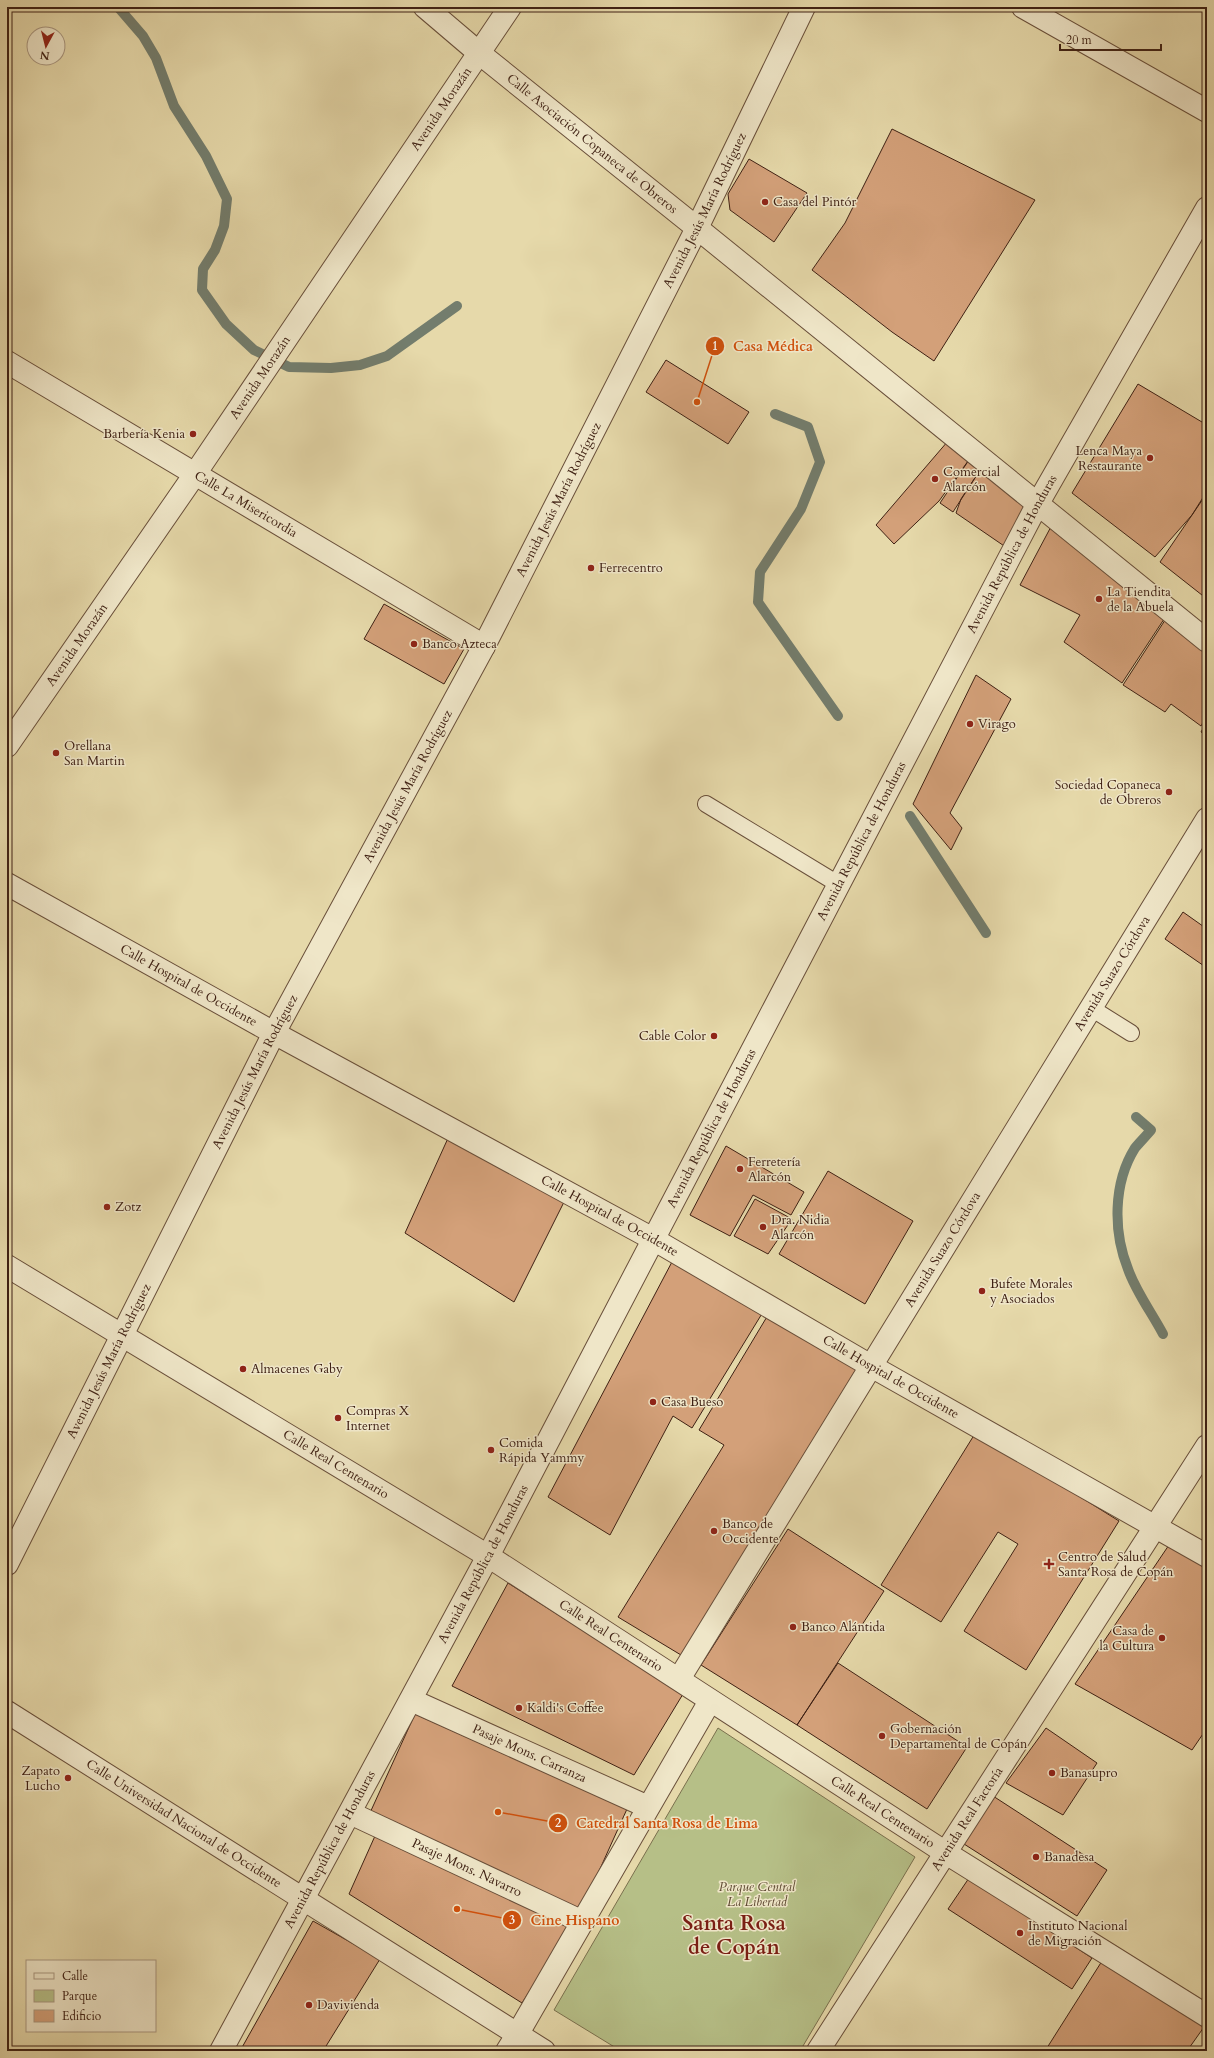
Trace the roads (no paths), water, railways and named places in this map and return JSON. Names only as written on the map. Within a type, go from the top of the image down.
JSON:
[{"type":"street","name":"Calle Asociación Copaneca de Obreros","points":[[425,7],[479,53],[1207,641]]},
{"type":"street","name":"Avenida Morazán","points":[[7,746],[195,474],[510,7]]},
{"type":"street","name":"Avenida Jesús María Rodríguez","points":[[7,1564],[274,1032],[484,646],[697,228],[804,7]]},
{"type":"street","points":[[1023,7],[1207,111]]},
{"type":"street","name":"Avenida República de Honduras","points":[[222,2051],[488,1556],[1037,505],[1207,208]]},
{"type":"street","name":"Calle La Misericordia","points":[[7,362],[484,646]]},
{"type":"street","name":"Avenida Suazo Córdova","points":[[679,1679],[1207,820]]},
{"type":"street","name":"Calle Hospital de Occidente","points":[[7,884],[653,1239],[872,1366],[1207,1556]]},
{"type":"street","name":"Calle Real Centenario","points":[[7,1266],[488,1556],[946,1853],[1207,2016]]},
{"type":"street","name":"Avenida Real Factoría","points":[[818,2051],[1207,1446]]},
{"type":"street","name":"Pasaje Mons. Carranza","points":[[410,1700],[648,1807]]},
{"type":"street","points":[[512,2043],[710,1701]]},
{"type":"street","name":"Calle Universidad Nacional de Occidente","points":[[7,1712],[303,1899],[512,2043],[544,2051]]},
{"type":"street","name":"Pasaje Mons. Navarro","points":[[350,1813],[583,1922]]},
{"type":"lane","points":[[706,804],[838,884]]},
{"type":"lane","points":[[1091,1008],[1131,1033]]},
{"type":"waterway","points":[[118,7],[143,36],[156,58],[174,106],[206,156],[227,199],[224,226],[215,250],[203,269],[202,290],[226,324],[254,350],[289,367],[331,368],[360,365],[387,356],[457,306]]},
{"type":"waterway","points":[[775,414],[808,427],[820,462],[801,509],[760,572],[758,602],[838,716]]},
{"type":"waterway","points":[[910,816],[986,933]]},
{"type":"waterway","points":[[1136,1117],[1151,1130],[1135,1148],[1123,1176],[1119,1192],[1118,1224],[1123,1255],[1131,1278],[1163,1334]]},
{"type":"place","name":"Casa del Pintór","points":[[765,202]]},
{"type":"place","name":"Casa Médica","points":[[697,402]]},
{"type":"place","name":"Barbería Kenia","points":[[193,434]]},
{"type":"place","name":"Lenca Maya Restaurante","points":[[1150,458]]},
{"type":"place","name":"Comercial Alarcón","points":[[935,479]]},
{"type":"place","name":"Ferrecentro","points":[[591,568]]},
{"type":"place","name":"La Tiendita de la Abuela","points":[[1099,599]]},
{"type":"place","name":"Banco Azteca","points":[[414,644]]},
{"type":"place","name":"Virago","points":[[970,724]]},
{"type":"place","name":"Orellana San Martin","points":[[56,753]]},
{"type":"place","name":"Sociedad Copaneca de Obreros","points":[[1169,792]]},
{"type":"place","name":"Cable Color","points":[[714,1036]]},
{"type":"place","name":"Ferretería Alarcón","points":[[740,1169]]},
{"type":"place","name":"Zotz","points":[[107,1207]]},
{"type":"place","name":"Dra. Nidia Alarcón","points":[[763,1227]]},
{"type":"place","name":"Bufete Morales y Asociados","points":[[982,1291]]},
{"type":"place","name":"Almacenes Gaby","points":[[243,1369]]},
{"type":"place","name":"Casa Bueso","points":[[653,1402]]},
{"type":"place","name":"Compras X Internet","points":[[338,1418]]},
{"type":"place","name":"Comida Rápida Yammy","points":[[491,1450]]},
{"type":"place","name":"Banco de Occidente","points":[[714,1531]]},
{"type":"place","name":"Centro de Salud Santa Rosa de Copán","points":[[1049,1564]]},
{"type":"place","name":"Banco Alántida","points":[[793,1627]]},
{"type":"place","name":"Casa de la Cultura","points":[[1162,1638]]},
{"type":"place","name":"Kaldi's Coffee","points":[[519,1708]]},
{"type":"place","name":"Gobernación Departamental de Copán","points":[[882,1736]]},
{"type":"place","name":"Banasupro","points":[[1052,1773]]},
{"type":"place","name":"Zapato Lucho","points":[[68,1778]]},
{"type":"place","name":"Catedral Santa Rosa de Lima","points":[[498,1812]]},
{"type":"place","name":"Banadesa","points":[[1036,1857]]},
{"type":"place","name":"Cine Hispano","points":[[457,1909]]},
{"type":"place","name":"Instituto Nacional de Migración","points":[[1020,1933]]},
{"type":"place","name":"Davivienda","points":[[309,2005]]},
{"type":"district","name":"Santa Rosa de Copán","points":[[734,1935]]},
{"type":"park label","name":"Parque Central La Libertad","points":[[757,1894]]}]
